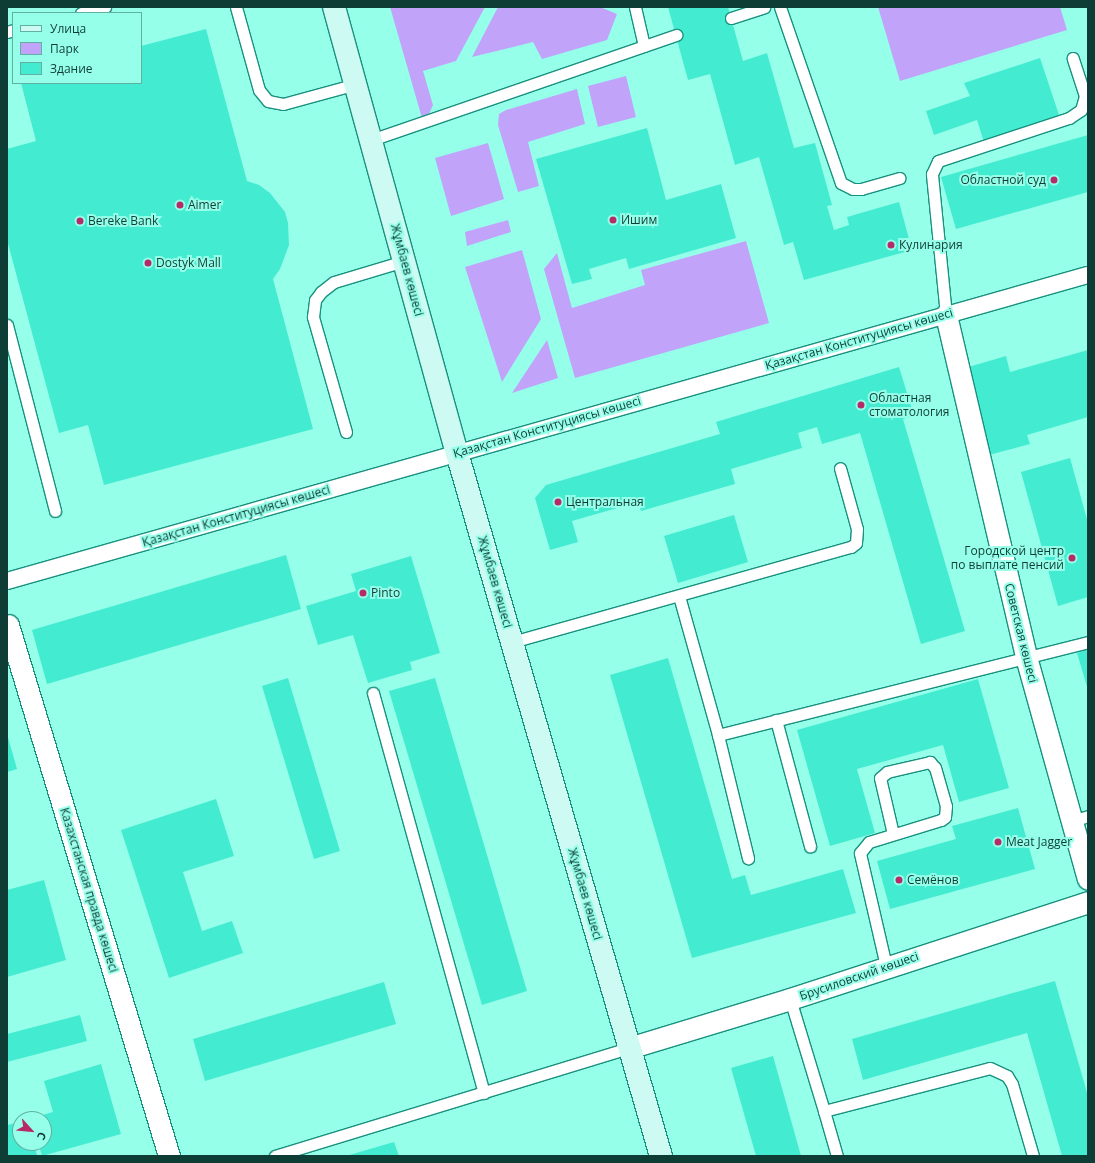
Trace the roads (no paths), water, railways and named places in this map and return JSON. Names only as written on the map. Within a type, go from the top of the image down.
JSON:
[{"type":"main road","name":"Жұмбаев көшесі","points":[[334,7],[457,453],[660,1156]]},
{"type":"street","name":"Қазақстан Конституциясы көшесі","points":[[7,581],[1088,275]]},
{"type":"street","name":"Советская көшесі","points":[[946,315],[1026,657],[1080,818],[1088,879]]},
{"type":"street","name":"Казахстанская правда көшесі","points":[[8,625],[169,1156]]},
{"type":"street","name":"Брусиловский көшесі","points":[[629,1048],[790,999],[886,966],[1088,902]]},
{"type":"lane","points":[[85,12],[105,7]]},
{"type":"lane","points":[[236,7],[259,90],[268,101],[282,104],[356,84]]},
{"type":"lane","points":[[635,7],[644,46]]},
{"type":"lane","points":[[731,18],[764,7]]},
{"type":"lane","points":[[780,7],[841,183],[853,189],[860,189],[899,178]]},
{"type":"lane","points":[[371,140],[676,35]]},
{"type":"lane","points":[[946,315],[932,182],[932,174],[938,161],[1069,118],[1081,110],[1085,96],[1073,58]]},
{"type":"lane","points":[[346,432],[313,317],[316,300],[321,292],[334,282],[404,261]]},
{"type":"lane","points":[[7,325],[55,511]]},
{"type":"lane","points":[[512,642],[851,548],[856,543],[857,529],[840,468]]},
{"type":"lane","points":[[679,596],[718,735],[748,858]]},
{"type":"lane","points":[[718,735],[1088,642]]},
{"type":"lane","points":[[373,693],[484,1093]]},
{"type":"lane","points":[[776,720],[810,846]]},
{"type":"lane","points":[[886,966],[860,853],[865,844],[941,820],[945,817],[946,806],[935,768],[930,762],[887,772],[880,778],[893,834]]},
{"type":"lane","points":[[790,999],[837,1156]]},
{"type":"lane","points":[[274,1156],[629,1048]]},
{"type":"lane","points":[[824,1112],[990,1068],[1007,1076],[1012,1084],[1033,1156]]},
{"type":"place","name":"Областной суд","points":[[1054,180]]},
{"type":"place","name":"Aimer","points":[[180,205]]},
{"type":"place","name":"Ишим","points":[[613,220]]},
{"type":"place","name":"Bereke Bank","points":[[80,221]]},
{"type":"place","name":"Кулинария","points":[[891,245]]},
{"type":"place","name":"Dostyk Mall","points":[[148,263]]},
{"type":"place","name":"Областная стоматология","points":[[861,405]]},
{"type":"place","name":"Центральная","points":[[558,502]]},
{"type":"place","name":"Городской центр по выплате пенсий","points":[[1072,558]]},
{"type":"place","name":"Pinto","points":[[363,593]]},
{"type":"place","name":"Meat Jagger","points":[[998,842]]},
{"type":"place","name":"Семёнов","points":[[899,880]]}]
